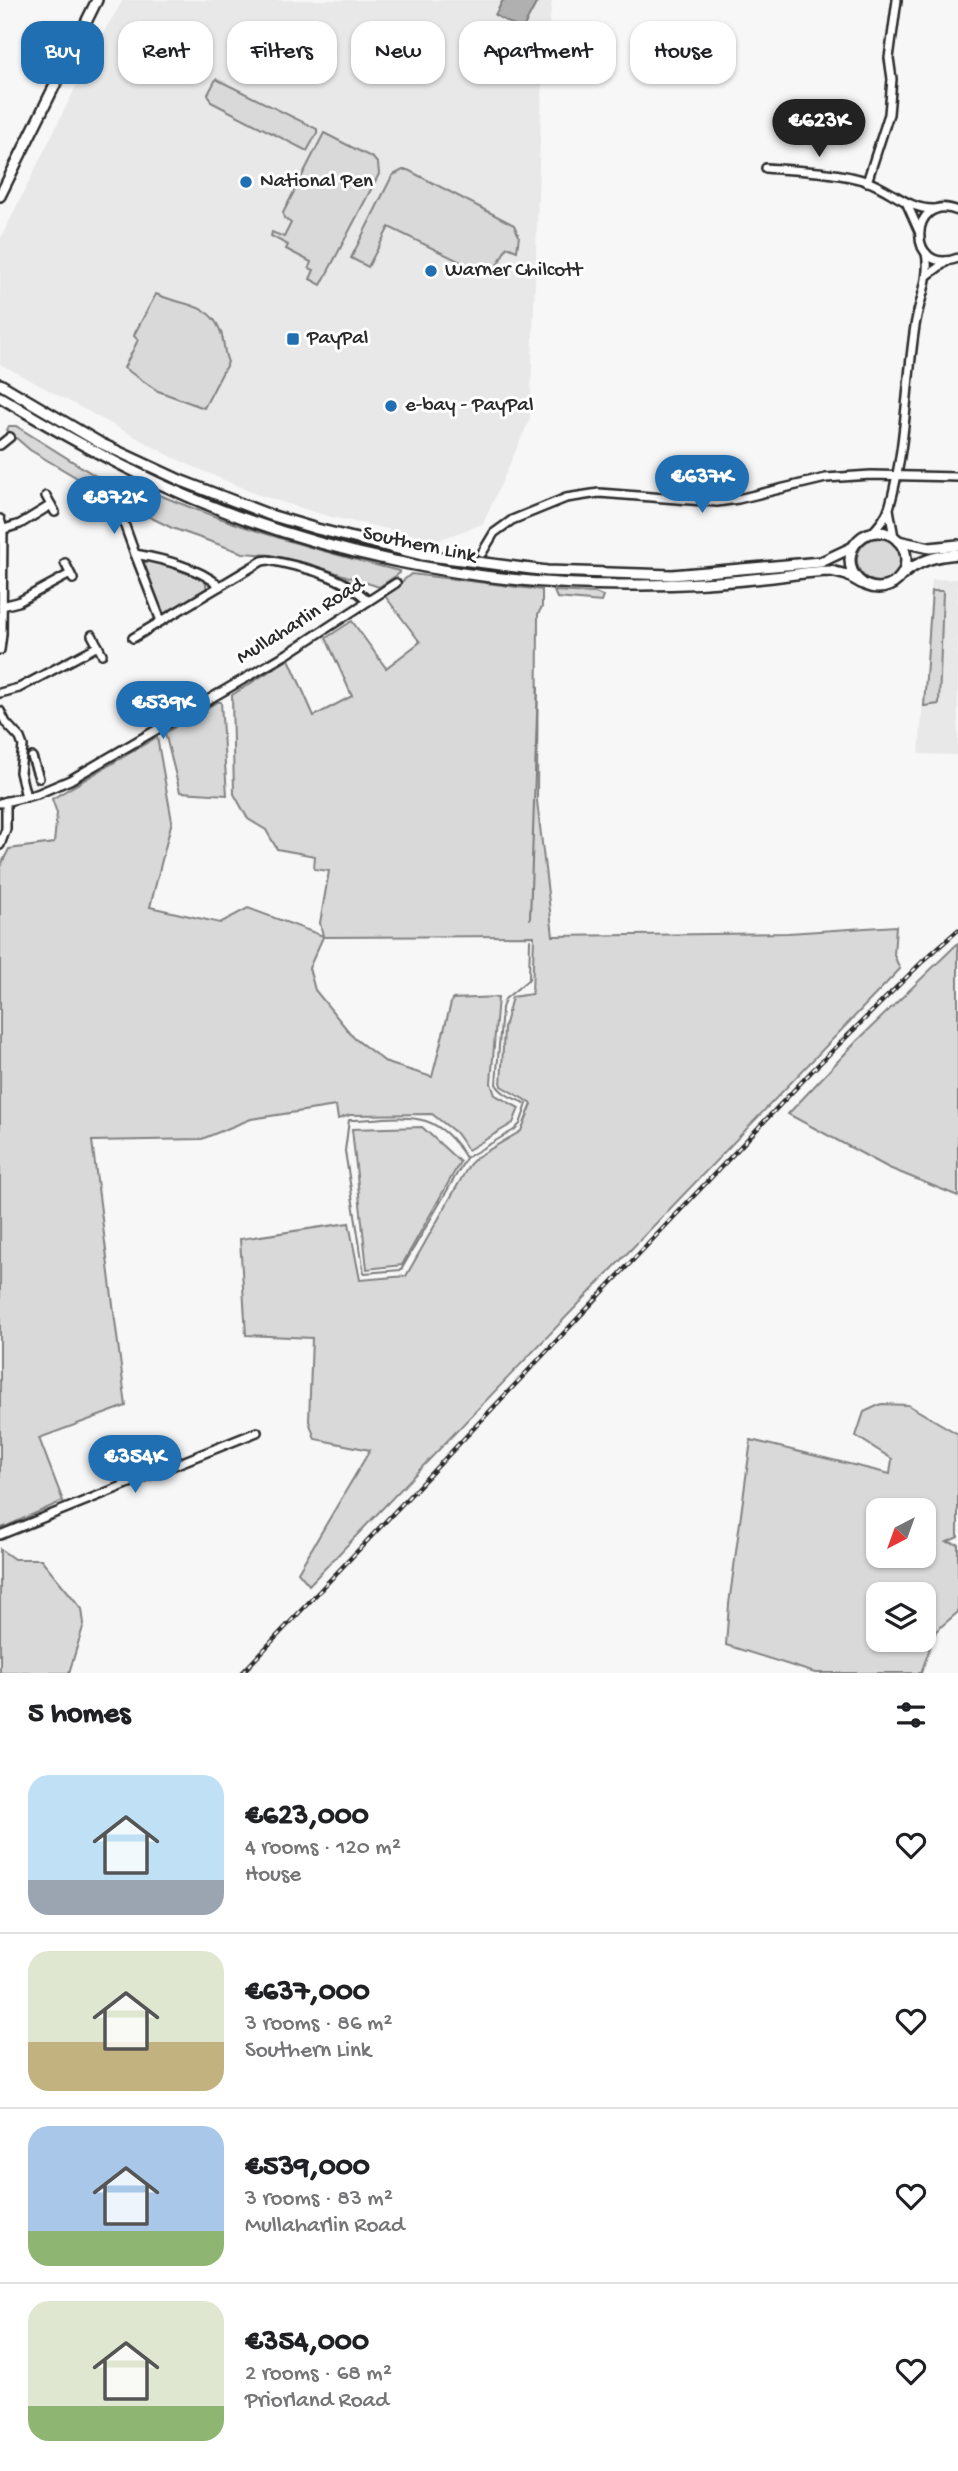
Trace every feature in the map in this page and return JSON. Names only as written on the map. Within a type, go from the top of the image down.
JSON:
[{"type":"main road","points":[[0,196],[97,0]]},
{"type":"main road","name":"Southern Link","points":[[0,384],[100,443],[182,481],[305,526],[422,555],[547,571],[672,575],[821,562],[853,547]]},
{"type":"main road","name":"Southern Link","points":[[0,397],[92,450],[159,484],[209,504],[258,523],[315,540],[441,571],[551,583],[641,585],[691,584],[831,571],[847,575],[861,583]]},
{"type":"main road","points":[[958,545],[930,548],[896,539],[888,534],[873,532],[861,537],[853,547],[850,554],[851,570],[861,583],[883,588],[892,585],[915,564],[929,558],[958,554]]},
{"type":"main road","points":[[896,539],[906,557],[902,575]]},
{"type":"street","points":[[867,181],[889,114],[892,79],[890,58],[897,0]]},
{"type":"street","points":[[766,168],[867,181],[923,210],[948,208],[958,211]]},
{"type":"street","points":[[907,204],[919,232],[921,246],[926,253],[932,258],[955,259]]},
{"type":"street","points":[[919,232],[924,218],[936,209]]},
{"type":"street","points":[[873,532],[889,509],[897,475],[915,325],[928,275],[926,253]]},
{"type":"street","points":[[928,275],[955,259]]},
{"type":"street","points":[[0,445],[10,437]]},
{"type":"street","points":[[482,553],[488,541],[502,526],[566,498],[582,495],[599,493],[717,502],[826,478],[897,475],[958,477]]},
{"type":"street","points":[[1,530],[53,509],[46,496]]},
{"type":"street","points":[[118,508],[161,621]]},
{"type":"street","points":[[889,509],[896,539]]},
{"type":"street","points":[[122,519],[131,516]]},
{"type":"street","points":[[0,519],[0,650]]},
{"type":"street","points":[[135,554],[180,566],[214,580],[220,586]]},
{"type":"street","points":[[133,638],[251,566],[268,560],[312,571],[351,586],[368,601]]},
{"type":"street","points":[[2,606],[18,602],[71,576],[65,563]]},
{"type":"street","name":"Mullaharlin Road","points":[[3,802],[26,797],[62,783],[103,761],[287,654],[396,583]]},
{"type":"street","points":[[93,635],[102,654]]},
{"type":"street","points":[[0,693],[19,688],[98,646]]},
{"type":"street","points":[[0,711],[23,746],[21,774],[26,797]]},
{"type":"street","points":[[32,757],[39,778]]},
{"type":"street","points":[[21,774],[36,769]]},
{"type":"street","points":[[0,845],[6,829],[3,802]]},
{"type":"street","points":[[0,1535],[257,1432]]},
{"type":"shaded area","points":[[123,0],[552,0],[550,21],[459,21],[459,84],[542,84],[530,419],[483,524],[438,540],[327,516],[256,494],[176,459],[0,364],[0,240],[77,84],[104,84],[104,31]]},
{"type":"shaded area","points":[[503,0],[538,0],[527,21],[506,21],[495,15]]},
{"type":"shaded area","points":[[216,79],[317,129],[307,151],[211,102],[208,94]]},
{"type":"shaded area","points":[[324,133],[373,158],[378,164],[379,174],[321,285],[310,279],[314,270],[309,268],[311,262],[286,249],[288,245],[271,236],[272,232],[284,237],[291,223],[284,218],[283,213]]},
{"type":"shaded area","points":[[408,170],[514,225],[519,236],[517,251],[507,247],[493,273],[479,266],[477,270],[389,227],[368,267],[351,258],[390,180],[393,175]]},
{"type":"shaded area","points":[[156,294],[201,309],[209,314],[220,330],[228,362],[204,408],[158,391],[124,368],[138,340],[134,336],[135,333]]},
{"type":"shaded area","points":[[9,426],[16,426],[96,476],[122,488],[132,483],[230,522],[400,573],[379,587],[310,564],[271,555],[243,553],[172,528],[113,499],[30,450],[7,430]]},
{"type":"shaded area","points":[[879,538],[895,544],[901,560],[895,576],[879,582],[863,576],[857,560],[863,544]]},
{"type":"shaded area","points":[[151,560],[205,580],[207,590],[166,615],[162,613],[143,565],[145,561]]},
{"type":"shaded area","points":[[411,574],[542,590],[542,607],[538,614],[537,801],[553,936],[788,933],[896,926],[894,955],[900,969],[309,1585],[298,1572],[370,1450],[315,1439],[309,1421],[312,1338],[246,1335],[240,1239],[349,1223],[360,1280],[406,1276],[469,1165],[477,1157],[521,1131],[532,1104],[501,1086],[504,1028],[512,997],[532,994],[534,936],[323,937],[309,968],[315,990],[354,1038],[387,1063],[432,1077],[452,999],[498,997],[491,1083],[495,1095],[519,1108],[513,1123],[468,1150],[455,1132],[432,1114],[350,1115],[338,1119],[336,1106],[251,1119],[202,1139],[92,1141],[126,1406],[39,1438],[63,1501],[0,1529],[0,867],[9,849],[54,843],[57,813],[52,799],[157,737],[172,821],[150,907],[220,923],[248,908],[323,936],[320,923],[329,871],[314,869],[315,856],[277,849],[266,830],[248,819],[234,794],[232,695],[289,659],[314,716],[352,696],[326,638],[352,621],[386,668],[420,642],[385,596]]},
{"type":"shaded area","points":[[958,579],[958,755],[919,754],[932,580]]},
{"type":"shaded area","points":[[554,591],[595,593],[603,596],[601,602],[557,598]]},
{"type":"shaded area","points":[[932,591],[943,591],[939,704],[924,706]]},
{"type":"shaded area","points":[[221,702],[227,795],[180,792],[165,733]]},
{"type":"shaded area","points":[[958,943],[958,1196],[889,1168],[788,1114],[856,1042]]},
{"type":"shaded area","points":[[422,1127],[460,1162],[402,1265],[367,1269],[352,1129]]},
{"type":"shaded area","points":[[881,1404],[908,1405],[958,1434],[958,1537],[947,1542],[958,1544],[958,1612],[936,1631],[936,1582],[866,1582],[866,1652],[928,1652],[921,1673],[815,1673],[726,1645],[751,1440],[890,1474],[892,1459],[856,1436],[864,1412]]},
{"type":"shaded area","points":[[0,1549],[14,1559],[41,1559],[82,1609],[84,1624],[69,1673],[0,1673]]},
{"type":"waterway","points":[[530,919],[538,686]]},
{"type":"waterway","points":[[466,1158],[454,1141],[429,1122],[402,1118],[349,1120],[345,1151],[364,1273],[401,1270],[466,1158],[520,1124],[527,1104],[506,1094],[496,1084],[502,1008],[505,999],[529,979],[530,940]]},
{"type":"railway","points":[[242,1673],[811,1072],[958,930]]},
{"type":"place","name":"National Pen","points":[[246,182]]},
{"type":"place","name":"Warner Chilcott","points":[[431,271]]},
{"type":"place","name":"PayPal","points":[[293,339]]},
{"type":"place","name":"e-bay - PayPal","points":[[391,406]]}]
